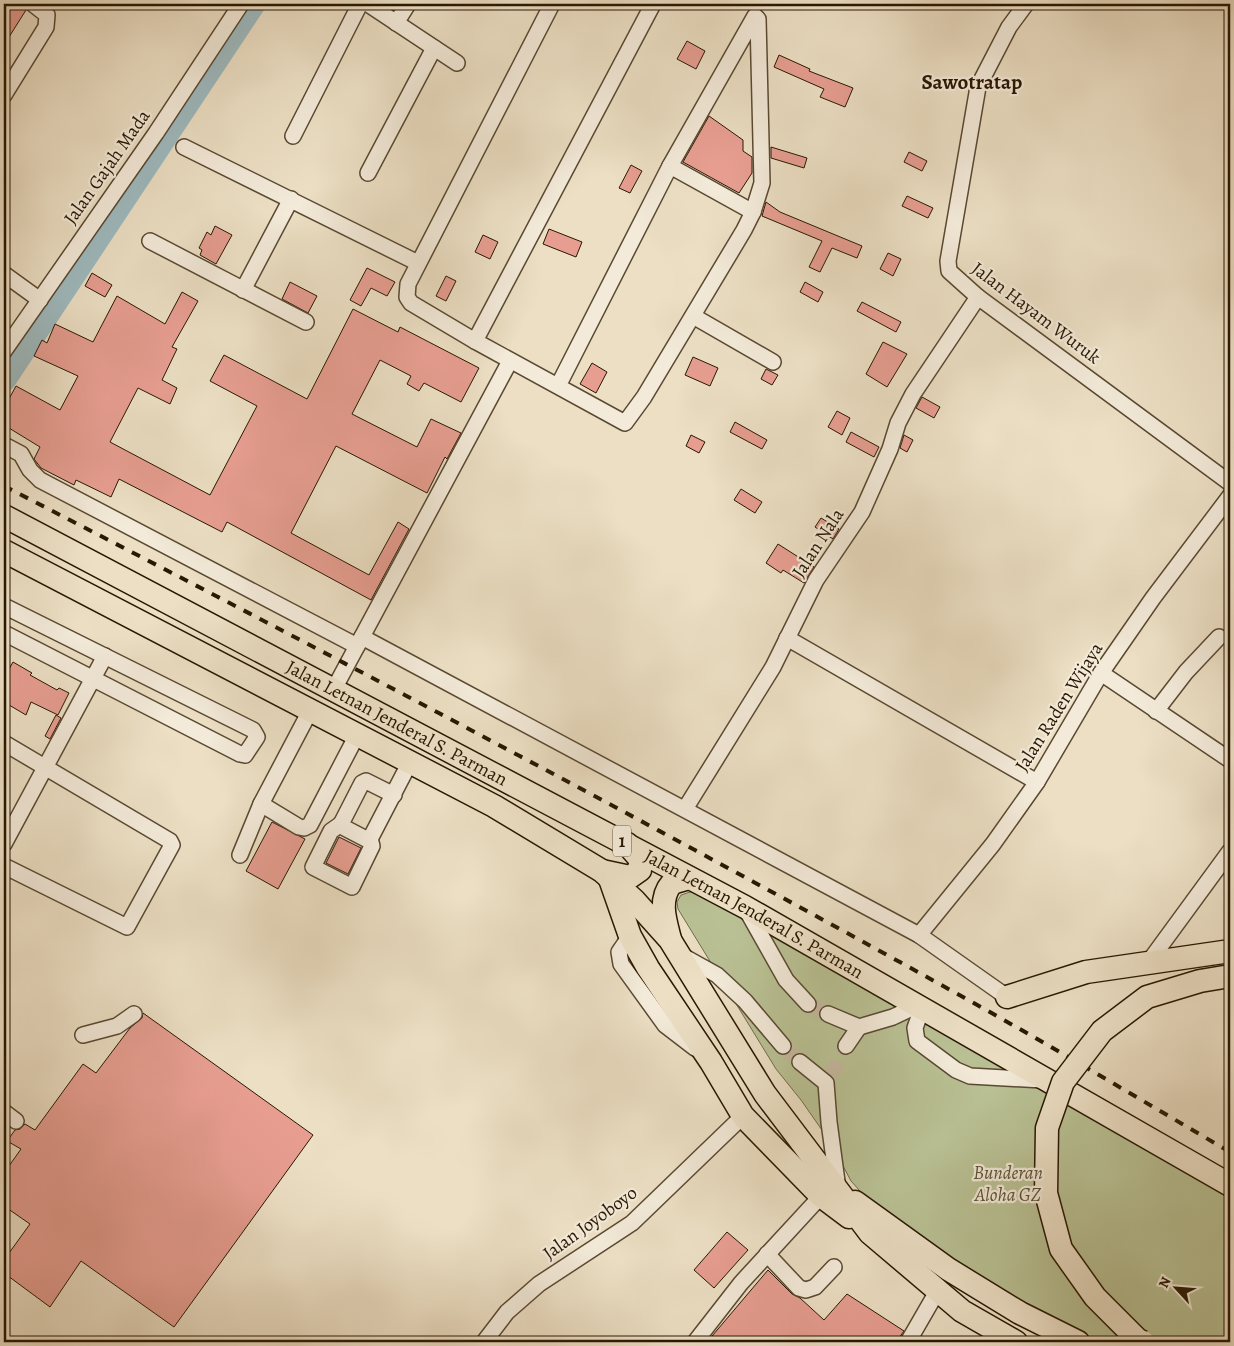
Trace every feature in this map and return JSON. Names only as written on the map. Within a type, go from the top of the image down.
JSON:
[{"type":"highway","name":"Jalan Letnan Jenderal S. Parman","points":[[4,516],[334,688],[745,907],[1230,1185]]},
{"type":"highway","name":"Jalan Letnan Jenderal S. Parman","points":[[4,551],[494,806],[606,874],[636,901],[674,947],[765,1094],[830,1193],[935,1297],[1016,1342]]},
{"type":"highway","points":[[624,842],[637,854],[641,863],[640,870],[630,877],[606,874],[630,936],[648,968],[711,1062],[743,1116],[830,1193],[1020,1313],[1078,1342]]},
{"type":"highway","points":[[674,947],[664,912],[664,896],[672,883],[689,878]]},
{"type":"highway","points":[[1007,997],[1086,972],[1230,951]]},
{"type":"highway","points":[[1143,1342],[1138,1340],[1095,1297],[1061,1248],[1046,1193],[1047,1128],[1062,1082],[1102,1031],[1147,996],[1200,981],[1230,976]]},
{"type":"street","points":[[4,95],[46,27],[46,15],[33,4]]},
{"type":"street","name":"Jalan Gajah Mada","points":[[4,351],[156,133],[240,4]]},
{"type":"street","points":[[293,136],[360,4]]},
{"type":"street","points":[[368,4],[457,63]]},
{"type":"street","points":[[396,23],[408,4]]},
{"type":"street","points":[[552,4],[418,263],[406,290],[411,303],[474,341],[622,422],[628,421],[693,316],[753,212],[762,183],[757,16],[752,18],[670,166],[558,386]]},
{"type":"street","points":[[474,341],[653,4]]},
{"type":"street","name":"Jalan Hayam Wuruk","points":[[1026,4],[1009,27],[978,87],[948,261],[949,271],[978,297],[1230,483]]},
{"type":"street","points":[[368,173],[434,48]]},
{"type":"street","points":[[184,147],[418,263]]},
{"type":"street","points":[[670,166],[753,212]]},
{"type":"street","points":[[244,290],[291,199]]},
{"type":"street","points":[[150,241],[306,322]]},
{"type":"street","points":[[4,274],[40,300]]},
{"type":"street","name":"Jalan Nala","points":[[685,809],[773,667],[816,580],[862,512],[890,449],[898,423],[913,394],[978,297]]},
{"type":"street","points":[[693,316],[773,362]]},
{"type":"street","points":[[334,688],[510,361]]},
{"type":"street","points":[[4,445],[20,454],[30,470],[40,480],[359,641],[685,809],[918,935],[1007,997]]},
{"type":"street","name":"Jalan Raden Wijaya","points":[[918,935],[993,844],[1037,782],[1101,673],[1153,598],[1230,496]]},
{"type":"street","points":[[4,606],[253,730],[257,737],[248,752],[245,755],[240,754],[4,633]]},
{"type":"street","points":[[1156,711],[1186,672],[1219,637]]},
{"type":"street","points":[[787,638],[1037,782]]},
{"type":"street","points":[[4,844],[105,656]]},
{"type":"street","points":[[1101,673],[1230,760]]},
{"type":"street","points":[[240,855],[261,804],[310,711]]},
{"type":"street","points":[[261,804],[299,827],[304,828],[310,825],[357,735]]},
{"type":"street","points":[[4,743],[170,841],[171,848],[127,927],[4,866]]},
{"type":"street","points":[[394,794],[366,781],[362,783],[341,824],[331,831],[313,867],[352,887],[372,846],[370,839],[394,794],[410,762]]},
{"type":"street","points":[[341,824],[343,827],[366,839],[370,839]]},
{"type":"street","points":[[1148,963],[1230,851]]},
{"type":"street","points":[[745,907],[786,980],[808,1004]]},
{"type":"street","points":[[674,947],[717,975],[745,1001],[783,1046]]},
{"type":"street","points":[[828,1014],[859,1027],[893,1017],[920,1006]]},
{"type":"street","points":[[920,1006],[915,1028],[917,1041],[956,1070],[970,1076],[1051,1081]]},
{"type":"street","points":[[83,1035],[117,1026],[134,1014]]},
{"type":"street","points":[[846,1046],[859,1027]]},
{"type":"street","points":[[696,1342],[741,1283],[767,1254],[830,1193],[828,1079],[800,1062]]},
{"type":"street","name":"Jalan Joyoboyo","points":[[484,1342],[507,1312],[539,1284],[632,1223],[743,1116]]},
{"type":"street","points":[[767,1254],[799,1288],[806,1290],[815,1288],[834,1267]]},
{"type":"street","points":[[914,1340],[922,1320],[935,1297]]},
{"type":"green space","name":"Bunderan Aloha GZ","points":[[690,892],[702,894],[1230,1196],[1230,1342],[1081,1342],[887,1221],[851,1181],[831,1143],[801,1100],[776,1069],[678,909],[677,902],[681,895]]},
{"type":"building","points":[[4,4],[16,4],[26,10],[4,45]]},
{"type":"building","points":[[687,41],[705,51],[696,69],[677,59]]},
{"type":"building","points":[[779,55],[810,69],[809,71],[853,88],[845,107],[820,97],[824,89],[774,67]]},
{"type":"building","points":[[709,116],[743,140],[743,151],[752,157],[752,173],[739,193],[683,162]]},
{"type":"building","points":[[771,147],[807,158],[804,168],[771,158]]},
{"type":"building","points":[[909,152],[927,161],[922,171],[904,162]]},
{"type":"building","points":[[631,165],[642,171],[630,193],[619,188]]},
{"type":"building","points":[[907,196],[933,208],[928,218],[902,206]]},
{"type":"building","points":[[766,202],[780,212],[862,246],[857,258],[832,248],[820,272],[809,267],[822,241],[762,216]]},
{"type":"building","points":[[215,226],[232,235],[216,264],[200,255],[202,250],[199,248],[207,232],[211,235]]},
{"type":"building","points":[[549,229],[582,242],[576,257],[543,244]]},
{"type":"building","points":[[483,235],[498,242],[490,259],[475,252]]},
{"type":"building","points":[[888,253],[901,259],[893,276],[880,269]]},
{"type":"building","points":[[367,268],[395,282],[387,296],[371,288],[361,306],[350,300]]},
{"type":"building","points":[[92,273],[112,285],[105,297],[85,286]]},
{"type":"building","points":[[446,276],[456,281],[446,301],[436,296]]},
{"type":"building","points":[[290,282],[317,296],[308,313],[282,299]]},
{"type":"building","points":[[805,282],[823,292],[818,302],[800,292]]},
{"type":"building","points":[[182,292],[198,301],[172,347],[177,349],[162,380],[177,388],[170,404],[138,388],[110,442],[210,495],[257,406],[210,381],[224,355],[307,399],[353,309],[398,332],[400,327],[479,368],[461,402],[424,383],[419,391],[407,384],[411,376],[380,360],[352,414],[417,447],[431,419],[461,433],[447,459],[445,457],[427,493],[336,446],[291,533],[369,575],[398,522],[409,529],[371,600],[227,522],[222,532],[119,479],[111,497],[76,480],[74,485],[41,468],[34,459],[40,447],[4,425],[4,408],[16,386],[60,410],[78,376],[34,356],[42,340],[47,343],[55,324],[93,342],[117,296],[165,324]]},
{"type":"building","points":[[862,302],[901,322],[896,332],[857,311]]},
{"type":"building","points":[[883,342],[907,354],[887,387],[866,374]]},
{"type":"building","points":[[693,357],[718,368],[710,386],[685,375]]},
{"type":"building","points":[[592,363],[607,372],[596,393],[580,384]]},
{"type":"building","points":[[766,369],[778,375],[772,385],[761,379]]},
{"type":"building","points":[[922,397],[940,407],[934,418],[916,408]]},
{"type":"building","points":[[837,411],[850,418],[842,435],[828,427]]},
{"type":"building","points":[[735,422],[767,440],[762,449],[730,432]]},
{"type":"building","points":[[851,432],[879,447],[874,457],[846,442]]},
{"type":"building","points":[[691,435],[705,442],[699,453],[686,446]]},
{"type":"building","points":[[904,435],[913,440],[907,452],[900,448]]},
{"type":"building","points":[[741,489],[762,502],[755,513],[734,500]]},
{"type":"building","points":[[821,518],[839,529],[833,539],[815,527]]},
{"type":"building","points":[[778,544],[814,567],[804,583],[783,570],[781,573],[766,563]]},
{"type":"building","points":[[13,662],[32,673],[30,675],[57,690],[59,688],[69,693],[58,715],[31,702],[26,715],[4,702],[4,678]]},
{"type":"building","points":[[56,715],[61,718],[50,739],[45,736]]},
{"type":"building","points":[[272,822],[305,839],[278,889],[246,871]]},
{"type":"building","points":[[339,837],[361,848],[348,874],[326,863]]},
{"type":"building","points":[[143,1013],[313,1135],[174,1327],[81,1261],[50,1307],[4,1273],[4,1260],[30,1224],[4,1206],[4,1173],[21,1149],[7,1141],[15,1130],[20,1129],[25,1124],[35,1130],[83,1064],[96,1073],[130,1028],[142,1018]]},
{"type":"building","points":[[727,1232],[748,1250],[714,1288],[694,1270]]},
{"type":"building","points":[[768,1270],[792,1294],[800,1298],[824,1320],[847,1294],[904,1331],[896,1342],[707,1342]]},
{"type":"waterway","points":[[4,379],[253,4]]},
{"type":"tunnel","points":[[808,1004],[828,1014]]},
{"type":"tunnel","points":[[783,1046],[800,1062]]},
{"type":"tunnel","points":[[831,1075],[846,1046]]},
{"type":"railway","points":[[4,486],[365,674],[725,866],[997,1016],[1230,1152]]},
{"type":"district","name":"Sawotratap","points":[[972,82]]}]
